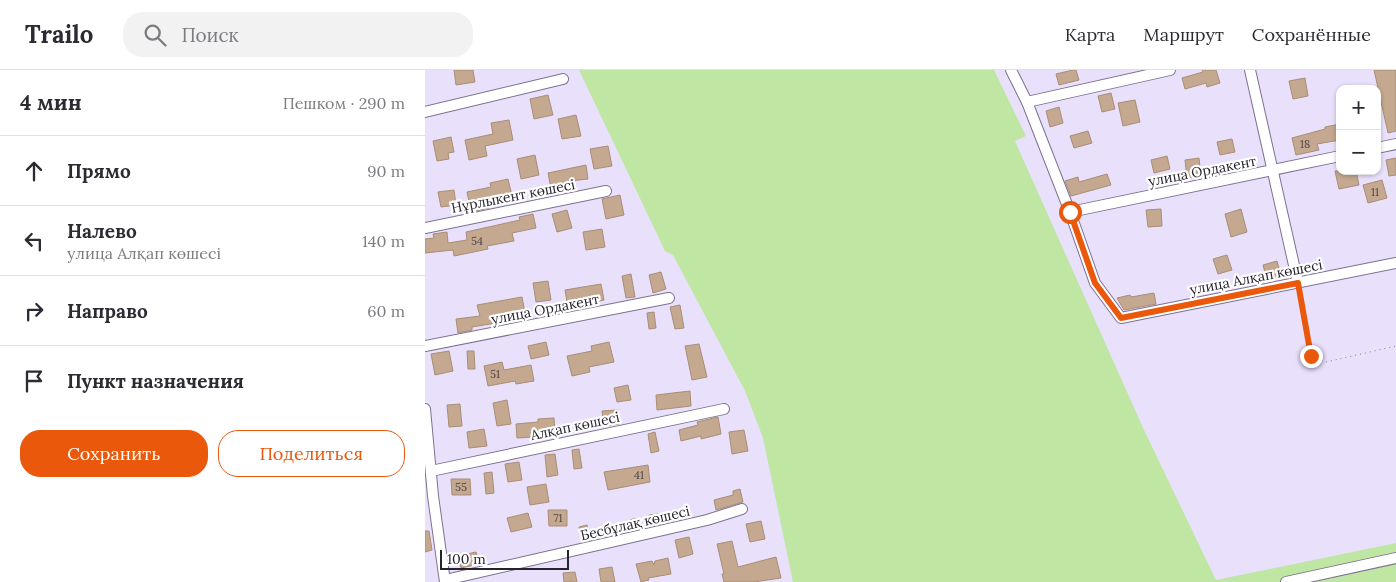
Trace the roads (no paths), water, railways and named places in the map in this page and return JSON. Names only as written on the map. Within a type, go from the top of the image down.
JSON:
[{"type":"street","points":[[1011,70],[1027,102],[1070,212]]},
{"type":"street","points":[[1027,102],[1170,70]]},
{"type":"street","points":[[1250,70],[1298,283]]},
{"type":"street","points":[[425,112],[563,79]]},
{"type":"street","points":[[1381,147],[1396,144]]},
{"type":"street","name":"улица Ордакент","points":[[1070,212],[1336,157]]},
{"type":"street","name":"Нұрлыкент көшесі","points":[[425,228],[606,191]]},
{"type":"street","name":"улица Алқап көшесі","points":[[1070,212],[1095,283],[1121,318],[1396,263]]},
{"type":"street","name":"улица Ордакент","points":[[425,346],[669,298]]},
{"type":"street","points":[[425,409],[431,471],[429,497],[445,581]]},
{"type":"street","name":"Алқап көшесі","points":[[431,471],[724,409]]},
{"type":"street","name":"Бесбұлақ көшесі","points":[[445,581],[707,520],[742,508]]},
{"type":"street","points":[[1286,582],[1396,558]]}]
